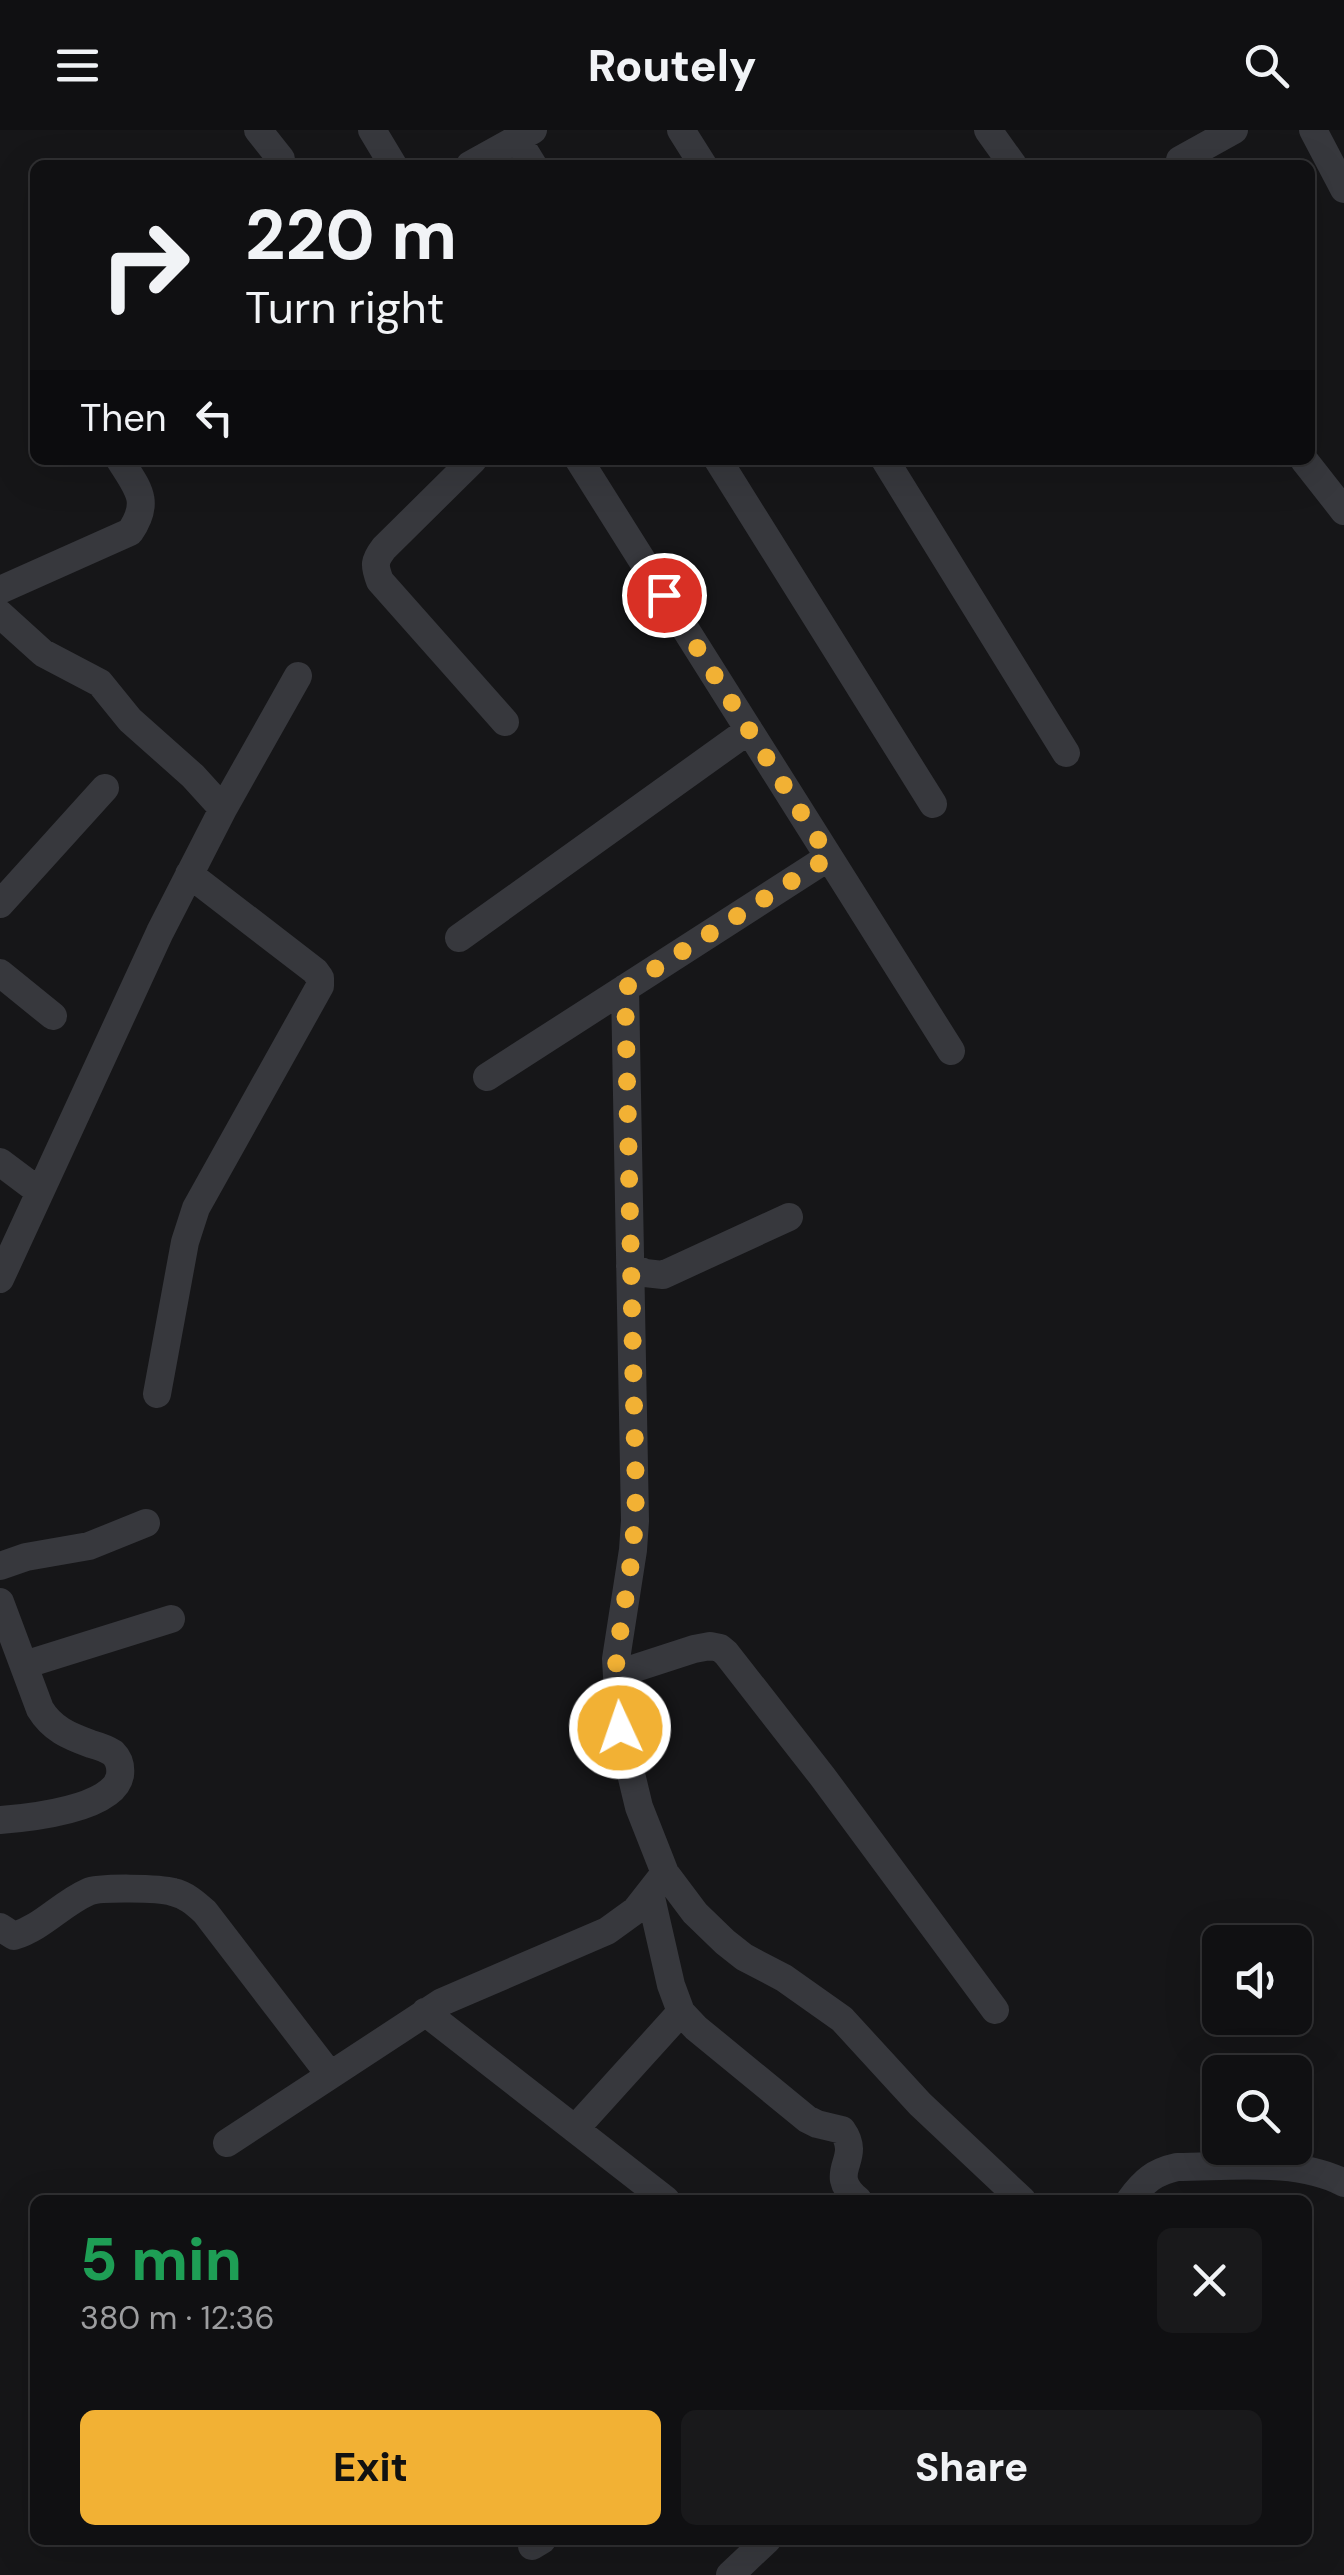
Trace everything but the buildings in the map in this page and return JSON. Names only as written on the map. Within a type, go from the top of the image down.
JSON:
[{"type":"street","points":[[258,130],[281,158]]},
{"type":"street","points":[[372,130],[390,160]]},
{"type":"street","points":[[681,130],[700,160]]},
{"type":"street","points":[[988,130],[1010,160]]},
{"type":"street","points":[[1312,130],[1344,189]]},
{"type":"street","points":[[1180,160],[1229,131]]},
{"type":"street","points":[[479,160],[525,134],[532,160]]},
{"type":"street","points":[[0,590],[130,532],[140,517],[142,504],[123,465]]},
{"type":"street","points":[[468,465],[384,548],[374,566],[380,580],[505,722]]},
{"type":"street","points":[[582,465],[952,1050]]},
{"type":"street","points":[[721,465],[932,804]]},
{"type":"street","points":[[888,465],[1066,753]]},
{"type":"street","points":[[1308,465],[1344,512]]},
{"type":"street","points":[[0,614],[44,653],[100,683],[130,720],[193,776],[223,809]]},
{"type":"street","points":[[0,1279],[160,932],[298,676]]},
{"type":"street","points":[[460,938],[749,730]]},
{"type":"street","points":[[0,904],[105,788]]},
{"type":"street","points":[[487,1077],[829,857]]},
{"type":"street","points":[[157,1394],[185,1242],[196,1208],[320,986],[315,971],[189,874]]},
{"type":"street","points":[[0,973],[53,1016]]},
{"type":"street","points":[[625,988],[635,1521],[616,1659],[620,1728],[657,1883],[671,1986],[681,2012],[812,2122],[842,2130],[849,2144],[844,2186],[853,2195]]},
{"type":"street","points":[[0,1162],[40,1192]]},
{"type":"street","points":[[630,1266],[644,1273],[663,1275],[789,1217]]},
{"type":"street","points":[[0,1566],[26,1557],[89,1546],[146,1523]]},
{"type":"street","points":[[0,1602],[47,1720],[72,1738],[113,1754],[121,1771],[118,1782],[107,1794],[93,1800],[51,1814],[0,1820]]},
{"type":"street","points":[[24,1666],[171,1620]]},
{"type":"street","points":[[617,1674],[694,1648],[710,1646],[726,1652],[995,2010]]},
{"type":"street","points":[[227,2143],[455,1995],[608,1931],[636,1910],[657,1883]]},
{"type":"street","points":[[657,1883],[744,1957],[784,1978],[842,2018],[920,2104],[1017,2195]]},
{"type":"street","points":[[0,1927],[14,1936],[32,1930],[85,1893],[98,1889],[170,1890],[190,1899],[205,1912],[330,2076]]},
{"type":"street","points":[[425,2012],[660,2195]]},
{"type":"street","points":[[576,2129],[681,2012]]},
{"type":"street","points":[[1134,2195],[1158,2171],[1177,2167],[1299,2167],[1344,2183]]},
{"type":"street","points":[[730,2575],[762,2545]]},
{"type":"route","points":[[620,1728],[616,1659],[633,1550],[636,1496],[625,988],[829,857],[664,595]]}]
